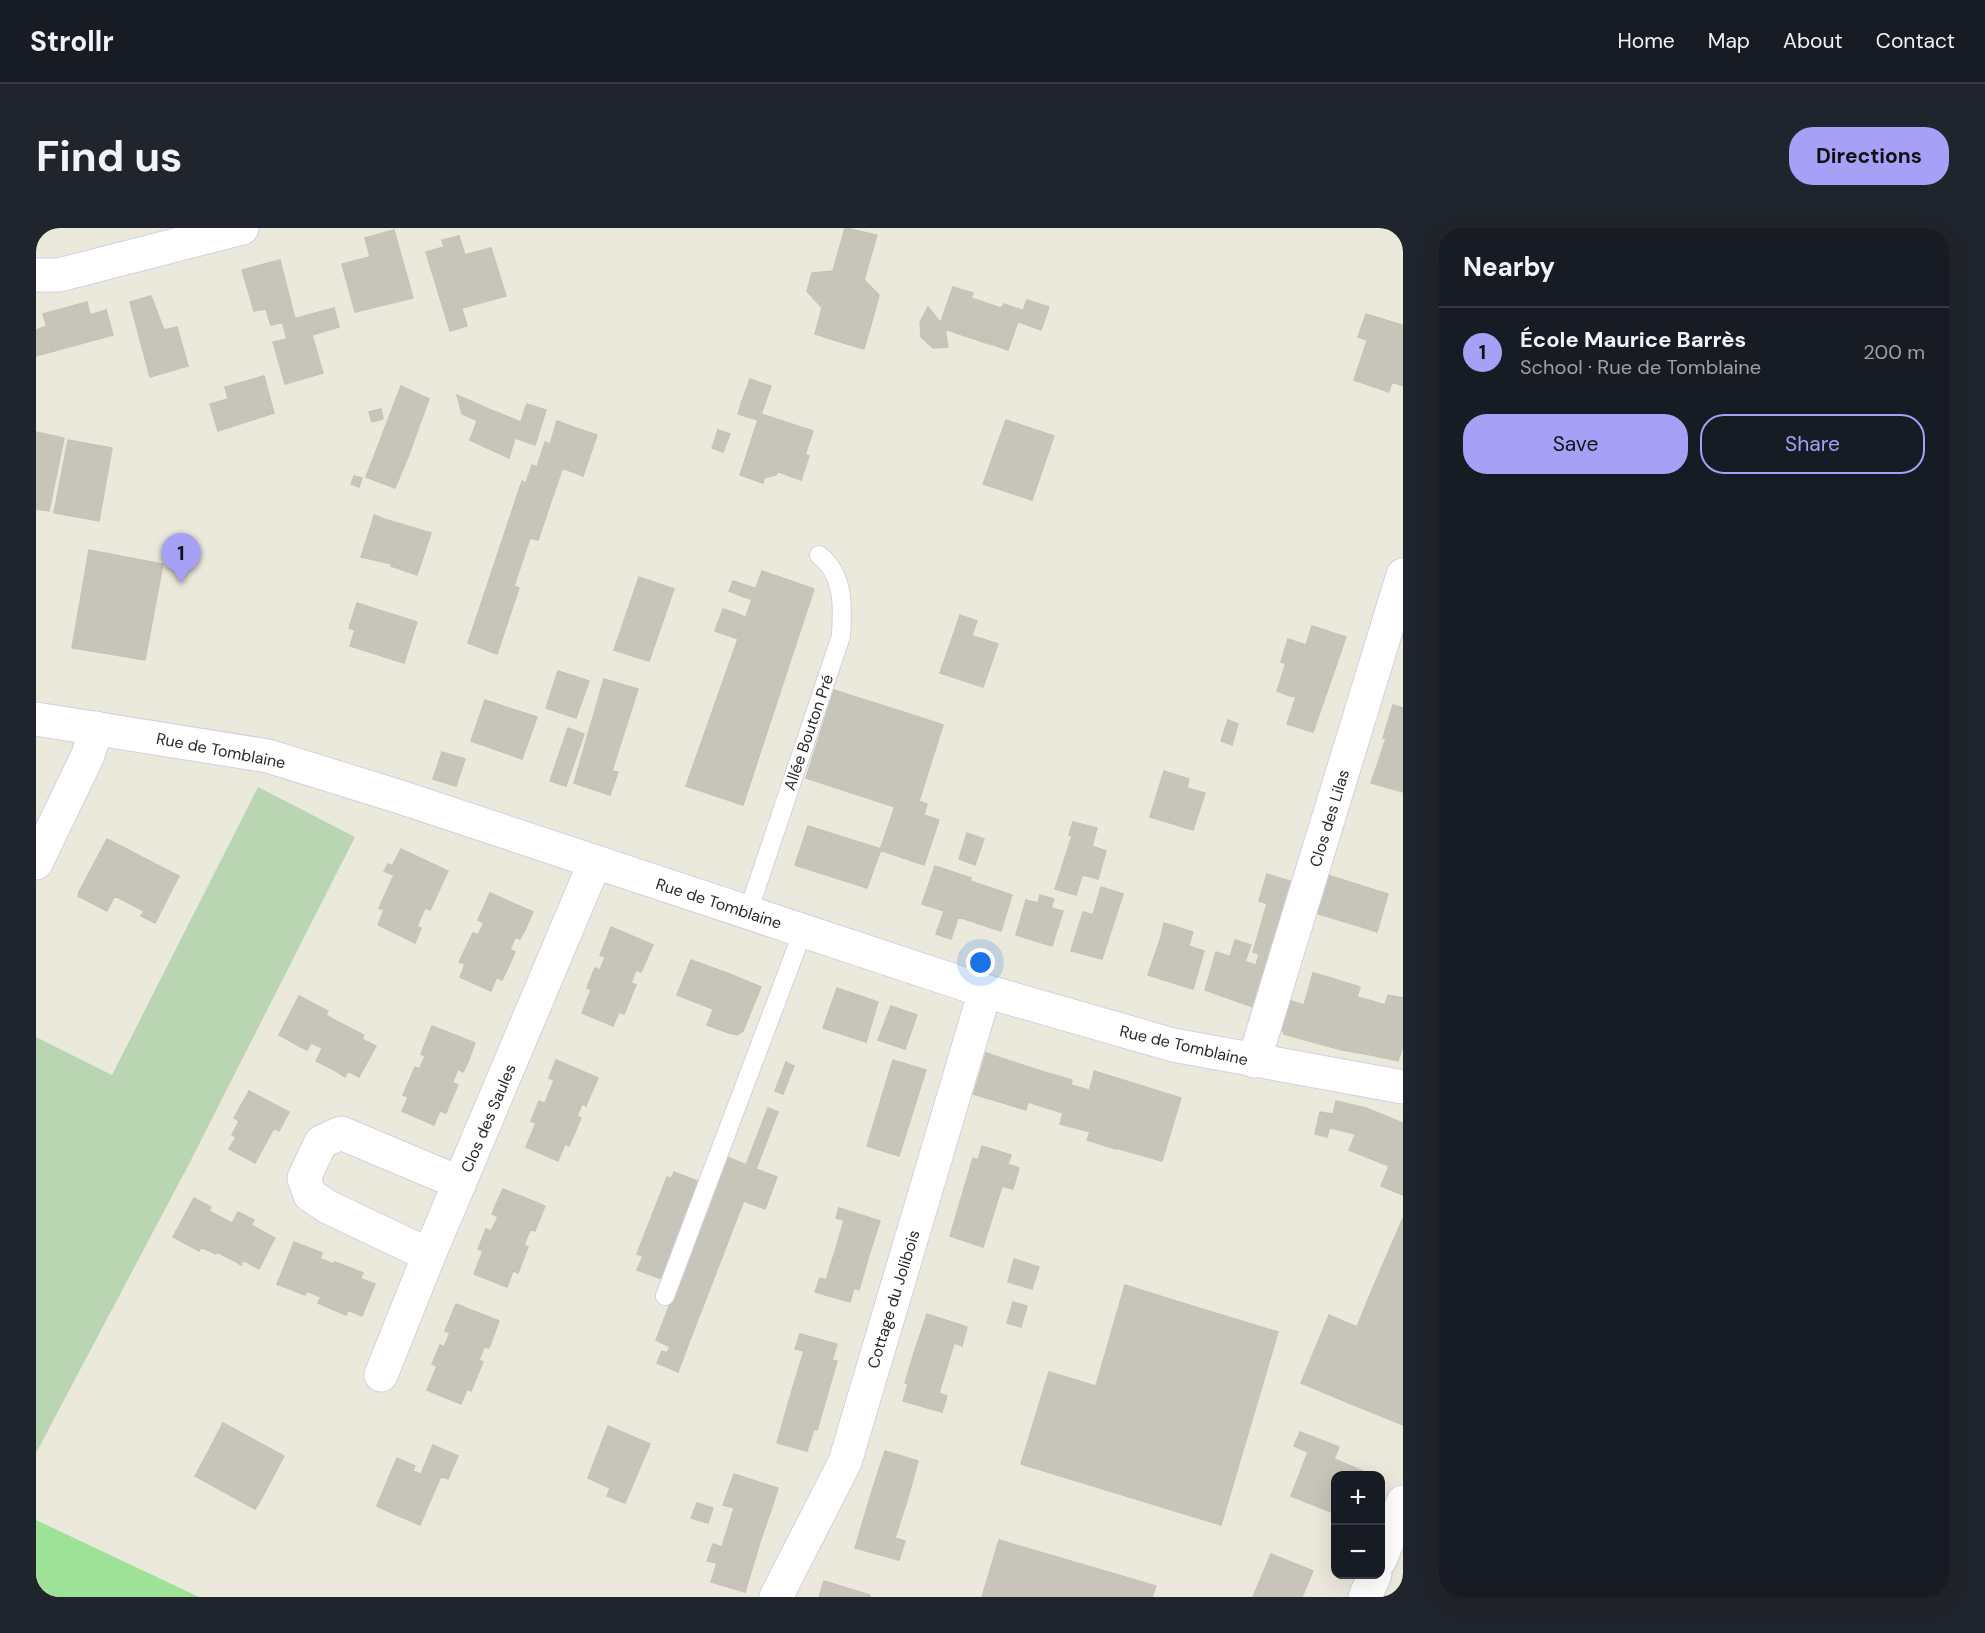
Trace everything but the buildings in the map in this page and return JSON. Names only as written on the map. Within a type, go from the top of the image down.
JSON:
[{"type":"street","points":[[36,275],[59,275],[242,228]]},
{"type":"street","name":"Clos des Lilas","points":[[1254,1061],[1403,575]]},
{"type":"street","name":"Rue de Tomblaine","points":[[36,719],[268,756],[985,991],[1173,1045],[1403,1087]]},
{"type":"street","points":[[36,863],[88,755],[96,728]]},
{"type":"street","name":"Clos des Saules","points":[[381,1375],[429,1255],[595,862]]},
{"type":"street","name":"Cottage du Jolibois","points":[[776,1597],[845,1462],[985,991]]},
{"type":"street","points":[[429,1255],[327,1207],[310,1195],[304,1179],[321,1142],[342,1133],[460,1183]]},
{"type":"street","points":[[1385,1550],[1400,1518]]},
{"type":"street","points":[[1365,1597],[1373,1579]]},
{"type":"lane","name":"Allée Bouton Pré","points":[[748,912],[841,636],[841,595],[836,571],[819,555]]},
{"type":"lane","points":[[665,1296],[804,931]]},
{"type":"green space","points":[[258,787],[355,837],[189,1164],[36,1453],[36,1037],[112,1075]]},
{"type":"green space","points":[[36,1520],[199,1597],[36,1597]]},
{"type":"place","name":"École Maurice Barrès","points":[[181,583]]}]
